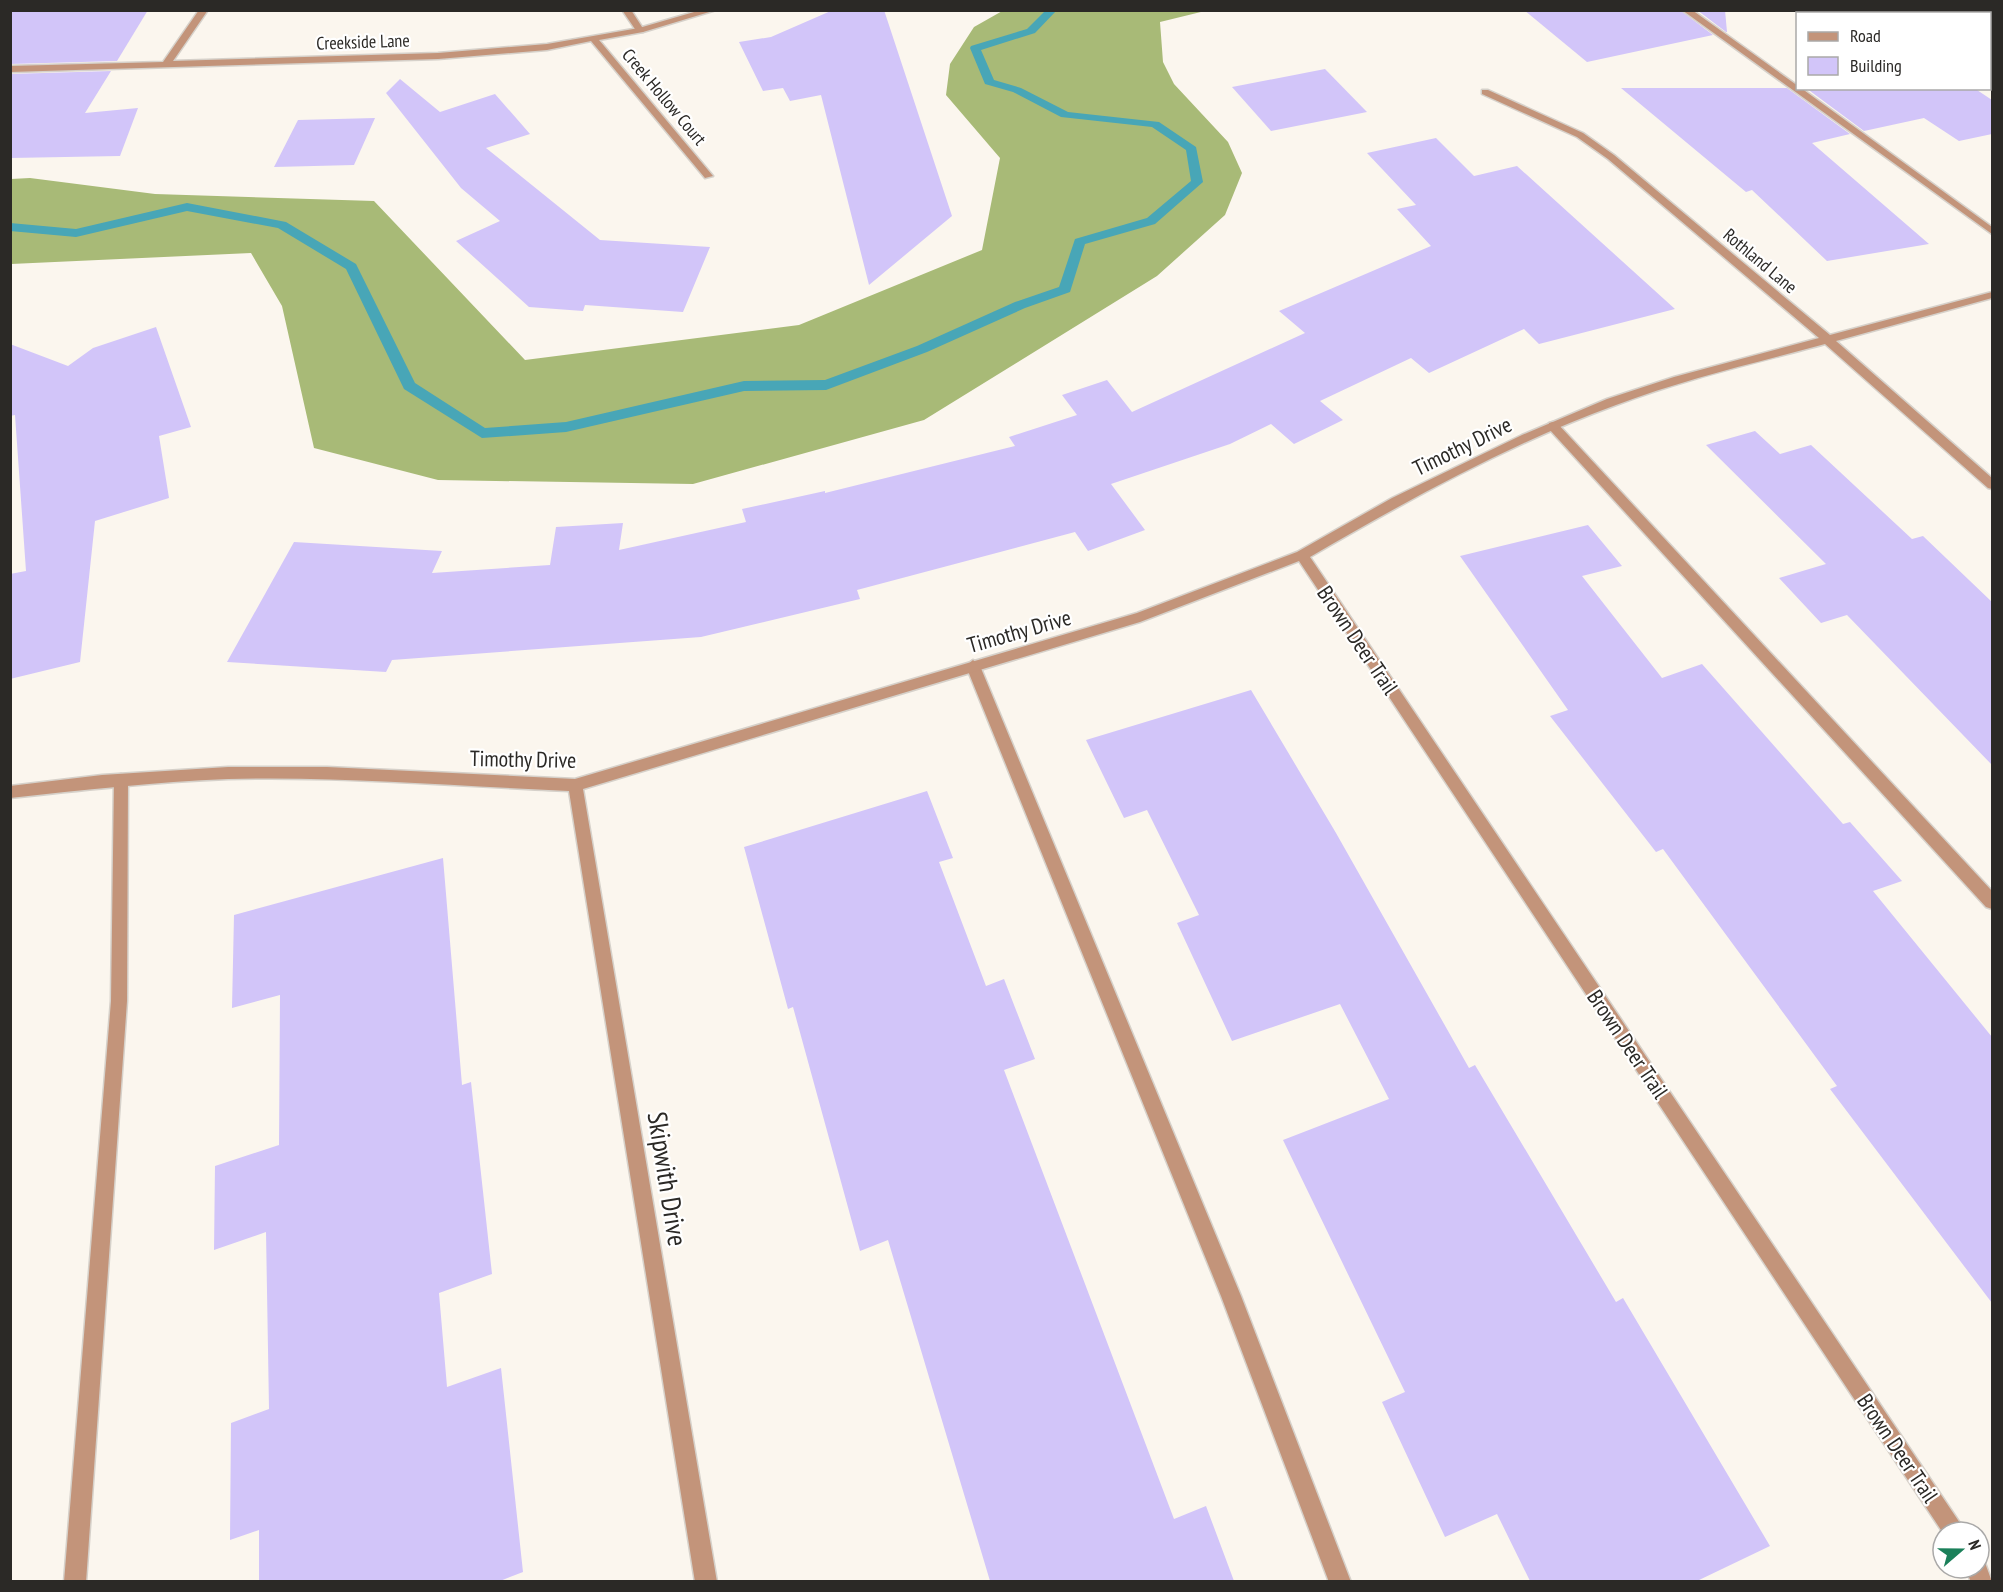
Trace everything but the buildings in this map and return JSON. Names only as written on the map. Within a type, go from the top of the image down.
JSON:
[{"type":"street","points":[[167,63],[204,10]]},
{"type":"street","points":[[626,10],[640,30]]},
{"type":"street","name":"Creekside Lane","points":[[10,69],[438,56],[547,47],[640,30],[711,10]]},
{"type":"street","points":[[1686,10],[1796,89]]},
{"type":"street","name":"Creek Hollow Court","points":[[594,39],[708,176]]},
{"type":"street","points":[[1797,90],[1992,231]]},
{"type":"street","name":"Rothland Lane","points":[[1485,92],[1580,135],[1611,157],[1827,339],[1992,485]]},
{"type":"street","name":"Timothy Drive","points":[[10,792],[122,780],[228,773],[327,773],[575,785],[1140,617],[1302,555],[1396,501],[1553,426],[1611,402],[1678,380],[1992,295]]},
{"type":"street","points":[[1553,426],[1992,902]]},
{"type":"street","name":"Brown Deer Trail","points":[[1302,555],[1947,1520]]},
{"type":"street","points":[[973,666],[1231,1296],[1340,1581]]},
{"type":"street","points":[[75,1581],[86,1464],[119,1000],[122,780]]},
{"type":"street","name":"Skipwith Drive","points":[[575,785],[706,1581]]},
{"type":"green space","points":[[1004,10],[1205,11],[1160,22],[1163,62],[1174,84],[1228,142],[1242,173],[1225,215],[1157,276],[924,420],[693,484],[438,480],[314,448],[282,306],[251,253],[11,264],[11,179],[30,178],[155,194],[374,201],[525,360],[799,325],[982,250],[1000,158],[946,95],[950,64],[974,27]]},
{"type":"waterway","points":[[10,227],[76,233],[187,207],[282,225],[351,267],[409,386],[482,433],[566,427],[744,386],[826,385],[922,349],[1020,305],[1065,289],[1079,242],[1151,221],[1197,182],[1192,149],[1155,124],[1065,115],[1017,90],[989,82],[975,48],[1031,31],[1052,10]]}]
